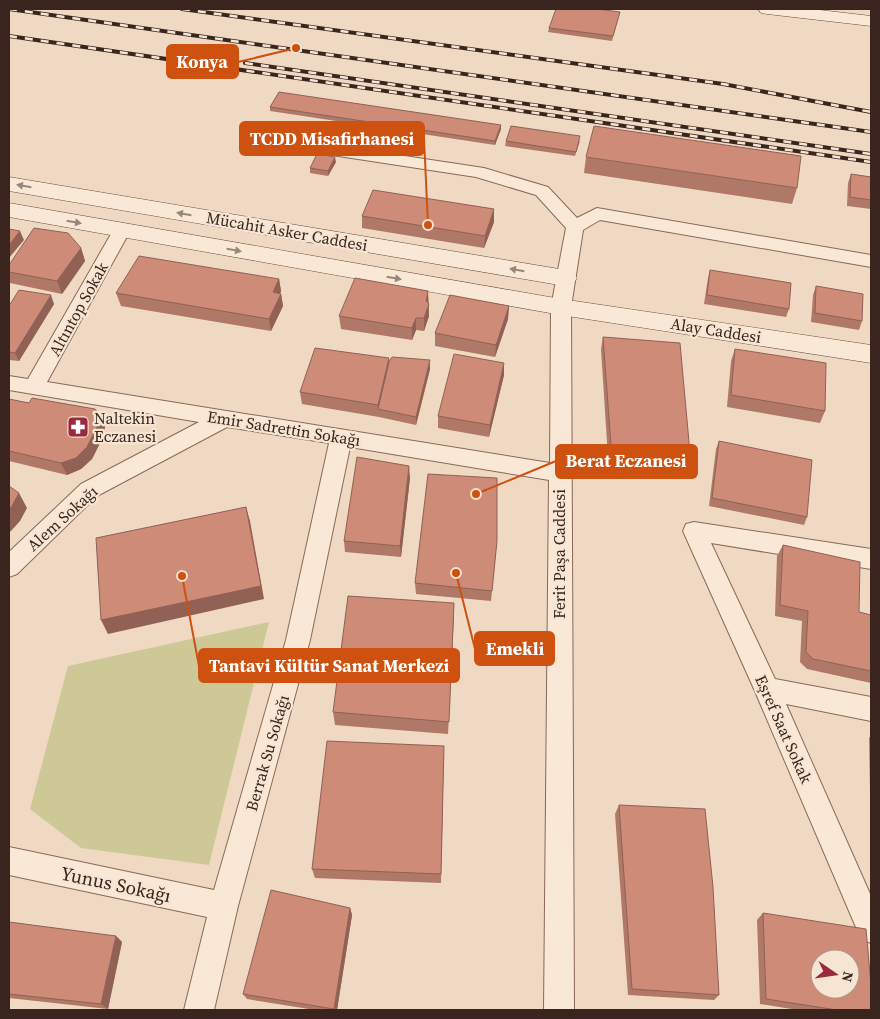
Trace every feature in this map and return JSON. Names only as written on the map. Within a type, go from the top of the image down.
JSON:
[{"type":"main road","points":[[767,9],[871,21]]},
{"type":"main road","name":"Mücahit Asker Caddesi","points":[[9,184],[565,278]]},
{"type":"main road","name":"Mücahit Asker Caddesi","points":[[9,210],[561,307]]},
{"type":"main road","name":"Alay Caddesi","points":[[561,307],[871,354]]},
{"type":"street","points":[[292,144],[488,175],[542,191],[575,228],[597,214],[871,260]]},
{"type":"street","name":"Ferit Paşa Caddesi","points":[[559,1010],[561,307],[575,228]]},
{"type":"street","name":"Altıntop Sokak","points":[[34,387],[121,231]]},
{"type":"street","name":"Emir Sadrettin Sokağı","points":[[9,383],[560,473]]},
{"type":"street","name":"Alem Sokağı","points":[[9,567],[89,490],[225,418]]},
{"type":"street","name":"Berrak Su Sokağı","points":[[199,1010],[224,906],[298,640],[341,437]]},
{"type":"street","name":"Eşref Saat Sokak","points":[[871,559],[694,531],[767,689],[871,929]]},
{"type":"street","points":[[767,689],[871,709]]},
{"type":"street","name":"Yunus Sokağı","points":[[9,861],[224,906]]},
{"type":"shaded area","points":[[269,622],[209,865],[81,848],[30,809],[68,666]]},
{"type":"building","points":[[556,9],[597,9],[620,12],[613,36],[549,28]]},
{"type":"building","points":[[279,92],[501,125],[495,141],[270,107]]},
{"type":"building","points":[[511,126],[580,136],[576,152],[506,141]]},
{"type":"building","points":[[594,126],[801,156],[797,188],[586,157]]},
{"type":"building","points":[[317,154],[335,157],[328,171],[310,168]]},
{"type":"building","points":[[851,174],[871,177],[871,200],[850,197]]},
{"type":"building","points":[[373,190],[494,209],[485,236],[362,216]]},
{"type":"building","points":[[34,228],[68,233],[81,248],[57,281],[9,272],[9,265]]},
{"type":"building","points":[[9,229],[20,231],[9,245]]},
{"type":"building","points":[[139,256],[279,279],[273,292],[281,294],[269,319],[116,293]]},
{"type":"building","points":[[710,270],[791,283],[789,309],[707,295]]},
{"type":"building","points":[[355,278],[428,291],[426,301],[429,304],[424,318],[416,318],[412,328],[339,316]]},
{"type":"building","points":[[816,286],[863,294],[862,321],[815,313]]},
{"type":"building","points":[[19,290],[51,295],[15,353],[9,352],[9,306]]},
{"type":"building","points":[[450,295],[509,306],[496,345],[435,333]]},
{"type":"building","points":[[603,337],[680,343],[690,453],[611,446]]},
{"type":"building","points":[[315,348],[389,358],[378,405],[300,392]]},
{"type":"building","points":[[735,349],[826,363],[825,411],[731,395]]},
{"type":"building","points":[[454,354],[504,363],[490,425],[438,416]]},
{"type":"building","points":[[392,357],[430,360],[416,417],[378,409],[389,362]]},
{"type":"building","points":[[32,398],[95,409],[100,415],[97,427],[87,447],[76,458],[61,463],[9,451],[9,399],[29,403]]},
{"type":"building","points":[[719,441],[812,460],[807,517],[712,498]]},
{"type":"building","points":[[357,457],[409,466],[400,546],[344,541]]},
{"type":"building","points":[[428,474],[497,478],[497,541],[492,591],[415,583]]},
{"type":"building","points":[[9,486],[19,493],[9,510]]},
{"type":"building","points":[[246,507],[261,586],[101,620],[96,538]]},
{"type":"building","points":[[783,545],[860,562],[859,612],[871,615],[871,671],[813,659],[806,652],[808,611],[780,605]]},
{"type":"building","points":[[348,596],[454,603],[449,722],[333,712]]},
{"type":"building","points":[[327,741],[444,746],[441,874],[312,869]]},
{"type":"building","points":[[619,805],[705,809],[713,887],[719,995],[632,989]]},
{"type":"building","points":[[271,890],[350,908],[334,1009],[243,994]]},
{"type":"building","points":[[763,913],[866,929],[871,985],[871,1010],[837,1010],[766,999]]},
{"type":"building","points":[[9,922],[116,936],[101,1004],[9,994]]},
{"type":"railway","points":[[9,9],[871,132]]},
{"type":"railway","points":[[182,9],[723,84],[871,112]]},
{"type":"railway","points":[[9,36],[871,162]]},
{"type":"railway","points":[[245,63],[871,154]]},
{"type":"place","name":"Konya","points":[[296,48]]},
{"type":"place","name":"TCDD Misafirhanesi","points":[[428,225]]},
{"type":"place","name":"Naltekin Eczanesi","points":[[78,427]]},
{"type":"place","name":"Berat Eczanesi","points":[[476,494]]},
{"type":"place","name":"Emekli","points":[[456,573]]},
{"type":"place","name":"Tantavi Kültür Sanat Merkezi","points":[[182,576]]}]
